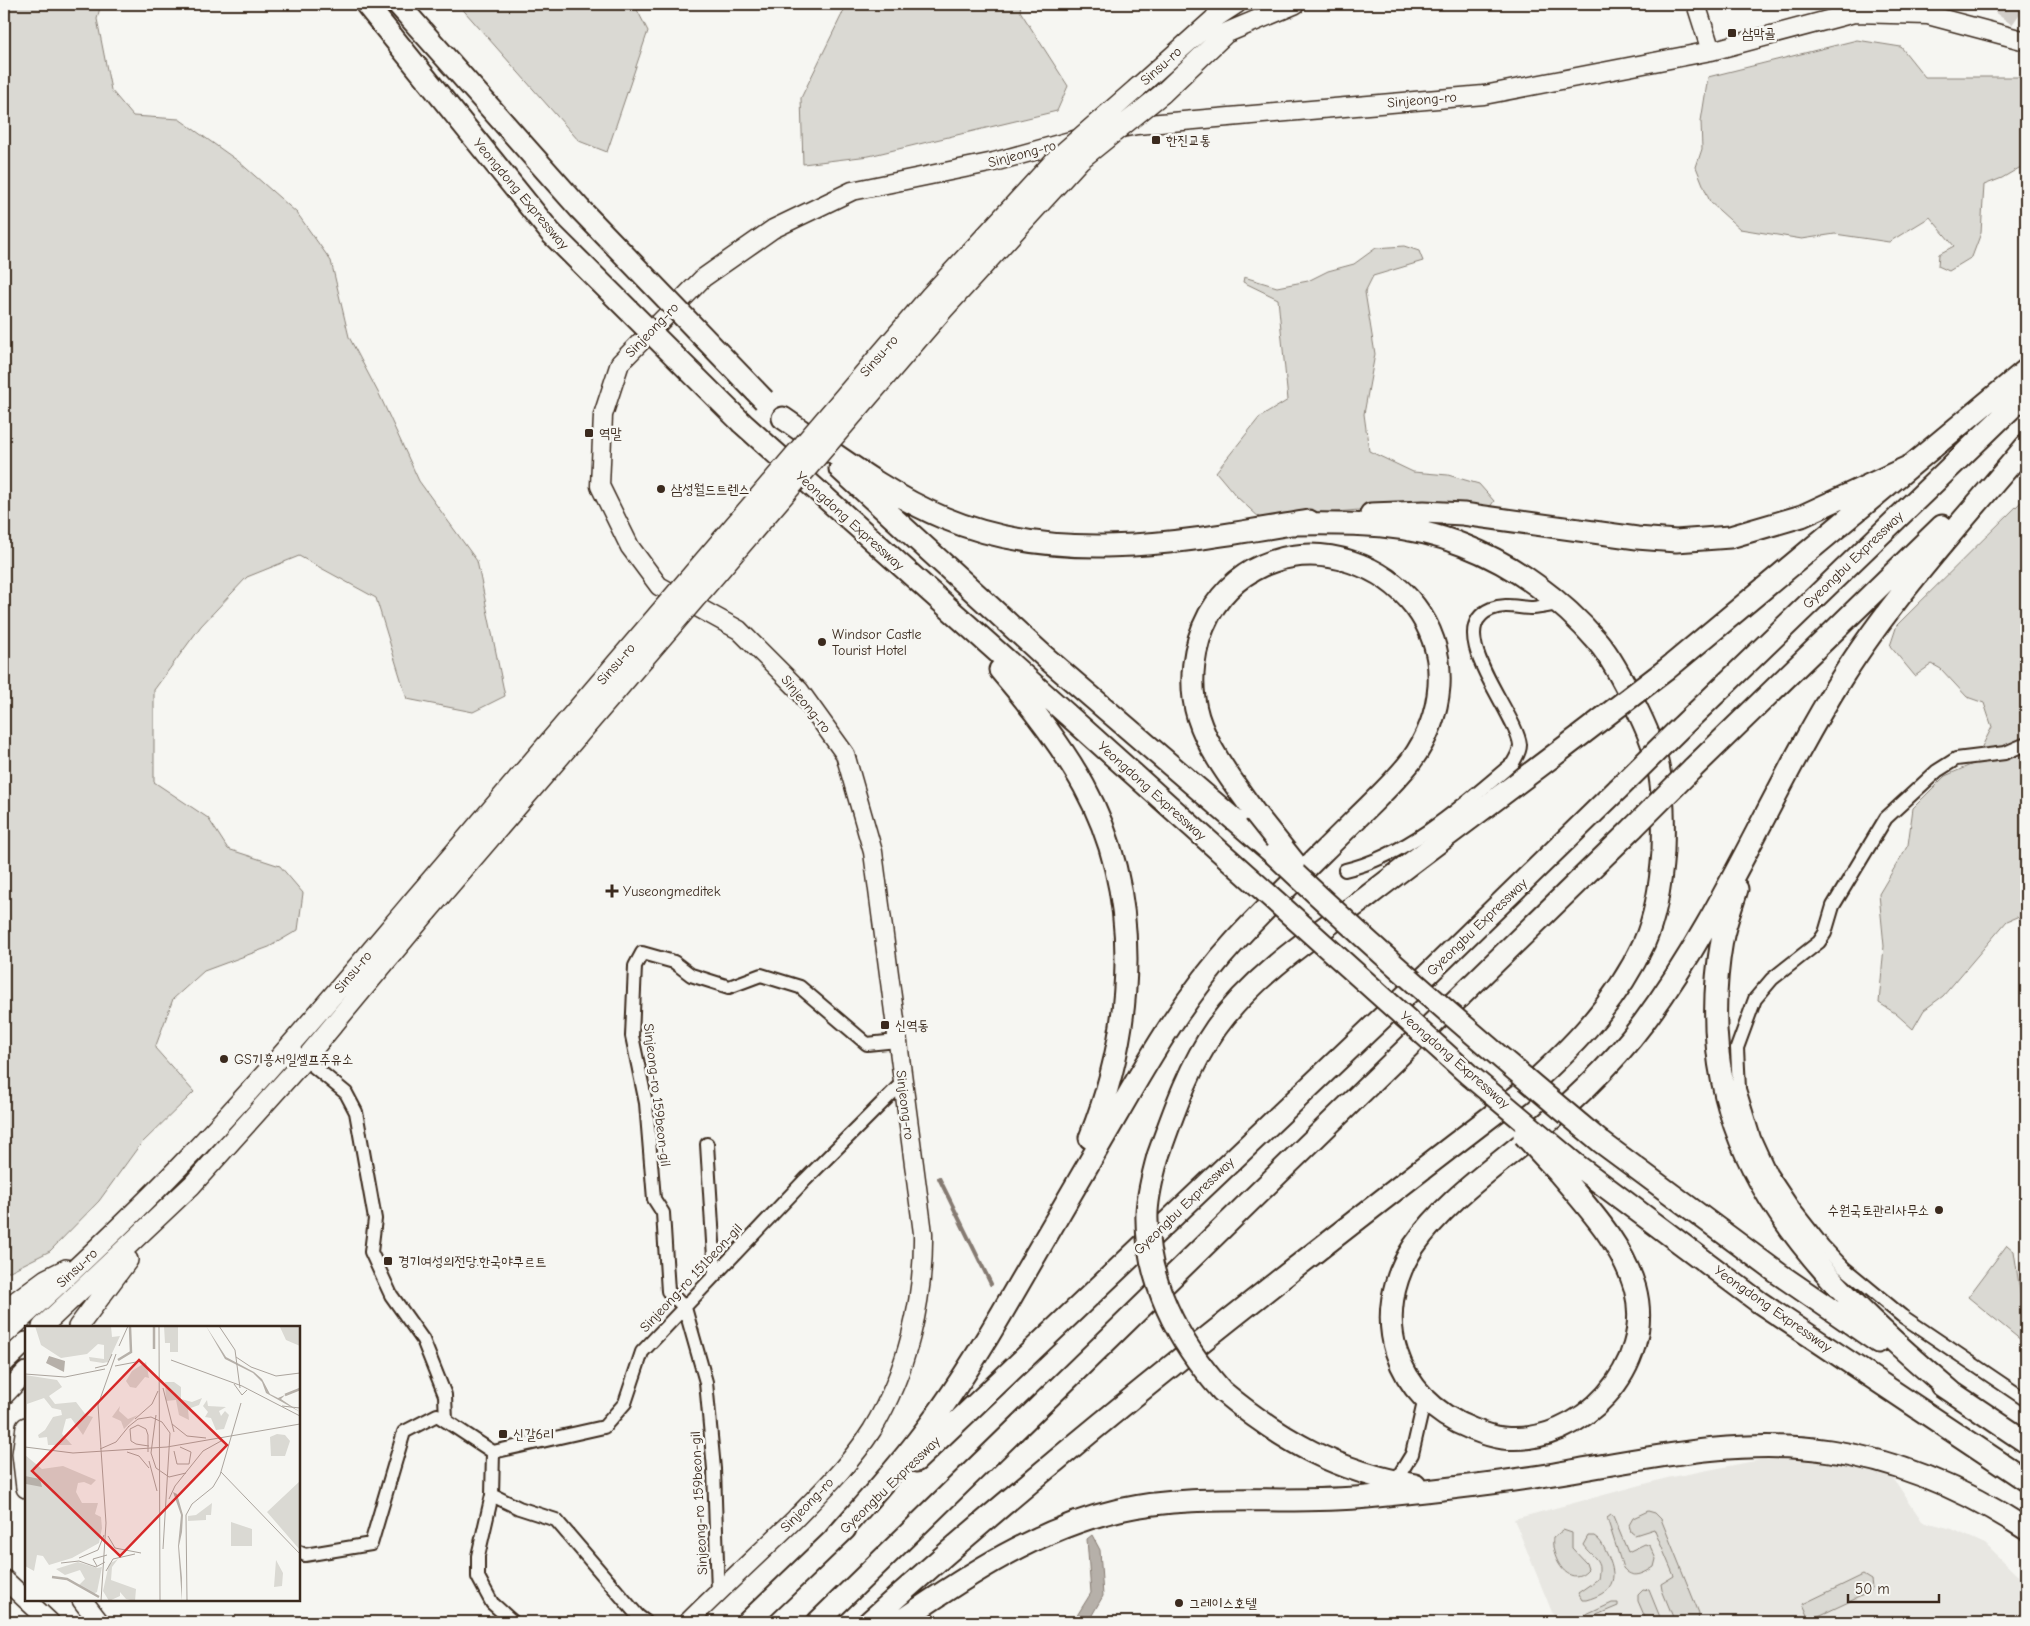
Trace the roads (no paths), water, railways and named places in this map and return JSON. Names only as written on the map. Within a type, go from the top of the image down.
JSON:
[{"type":"highway","name":"Yeongdong Expressway","points":[[366,4],[551,233],[742,423],[1468,1074],[1567,1168],[1759,1302],[2026,1480]]},
{"type":"highway","points":[[398,4],[580,209],[764,400],[1046,656],[1274,854],[1487,1047],[1601,1142],[1779,1274],[2026,1442]]},
{"type":"highway","points":[[1483,1485],[1446,1488],[1395,1482],[1356,1471],[1299,1446],[1269,1428],[1222,1391],[1199,1366],[1183,1342],[1170,1315],[1155,1275],[1148,1237],[1147,1211],[1150,1184],[1158,1156],[1181,1092],[1196,1060],[1217,1027],[1242,998],[1292,952],[1667,669],[2026,370]]},
{"type":"highway","name":"Gyeongbu Expressway","points":[[748,1622],[1419,983],[2026,394]]},
{"type":"highway","points":[[783,418],[874,480],[942,518],[976,531],[1010,539],[1075,547],[1141,546],[1347,515],[1424,512],[1509,520],[1637,538],[1676,541],[1730,537],[1802,516],[1910,466]]},
{"type":"highway","points":[[818,1622],[2026,445]]},
{"type":"highway","points":[[1567,1168],[1622,1255],[1634,1288],[1638,1305],[1636,1338],[1626,1366],[1618,1380],[1596,1405],[1571,1425],[1542,1436],[1526,1438],[1503,1438],[1466,1427],[1450,1419],[1425,1398],[1405,1371],[1397,1355],[1391,1325],[1392,1292],[1407,1258],[1430,1224],[1442,1212],[1584,1091],[1641,1027],[1699,938],[1804,744],[1841,679],[1864,644],[1940,547],[2026,445]]},
{"type":"highway","points":[[869,1622],[1009,1500],[1102,1423],[1520,1094],[1559,1060],[1584,1034],[1610,1002],[1645,941],[1661,879],[1664,833],[1662,792],[1657,759],[1644,723],[1624,683],[1599,643],[1560,604],[1531,581],[1504,564],[1464,545],[1427,533],[1389,526],[1346,523],[1294,524]]},
{"type":"highway","points":[[835,1538],[898,1466],[941,1409],[1012,1296],[1153,1052],[1187,1000],[1236,939],[1401,773],[1423,741],[1436,709],[1439,673],[1432,639],[1416,607],[1392,582],[1362,565],[1320,554],[1300,555],[1264,564],[1249,572],[1226,593],[1214,607],[1199,638],[1193,678],[1198,714],[1213,750],[1255,813],[1334,910]]},
{"type":"highway","points":[[953,614],[1056,741],[1084,786],[1112,854],[1121,893],[1126,942],[1126,984],[1114,1062],[1103,1105],[1066,1197],[1049,1231]]},
{"type":"highway","points":[[1754,838],[1722,938],[1717,976],[1716,1013],[1719,1050],[1725,1094],[1735,1128],[1750,1166],[1766,1194],[1818,1266],[1850,1302],[1952,1392]]},
{"type":"highway","points":[[899,1622],[974,1570],[1006,1552],[1045,1534],[1118,1511],[1172,1502],[1361,1498],[1483,1485],[1710,1450],[1754,1446],[1831,1451],[1921,1474],[1965,1494],[2026,1530]]},
{"type":"main road","points":[[1222,19],[1295,4]]},
{"type":"main road","name":"Sinsu-ro","points":[[43,1326],[192,1185],[305,1059],[420,907],[930,296],[1057,158],[1137,88],[1222,19]]},
{"type":"main road","name":"Sinsu-ro","points":[[4,1335],[91,1255],[180,1166],[289,1046],[420,907],[944,308],[1080,160],[1162,94],[1222,19]]},
{"type":"main road","points":[[68,1326],[115,1275],[192,1185]]},
{"type":"main road","points":[[4,1310],[46,1279],[91,1255]]},
{"type":"main road","points":[[79,1326],[115,1275]]},
{"type":"main road","points":[[4,1363],[25,1343]]},
{"type":"main road","points":[[4,1395],[25,1373]]},
{"type":"main road","points":[[25,1434],[22,1454],[25,1480]]},
{"type":"main road","points":[[83,1601],[99,1622]]},
{"type":"street","name":"Sinsu-ro","points":[[1222,19],[1237,4]]},
{"type":"street","name":"Sinsu-ro","points":[[1222,19],[1270,4]]},
{"type":"street","points":[[1696,4],[1711,51]]},
{"type":"street","name":"Sinjeong-ro","points":[[688,1622],[803,1511],[845,1466],[872,1430],[892,1392],[920,1300],[923,1234],[873,852],[845,754],[799,690],[739,630],[659,586],[630,546],[600,486],[603,415],[620,363],[702,278],[773,229],[852,191],[994,162],[1102,132],[1137,125],[1484,95],[1711,51],[1854,14],[1928,15],[2026,41]]},
{"type":"street","points":[[1345,870],[1368,865],[1399,850],[1430,829],[1513,763],[1518,755],[1519,741],[1505,707],[1480,664],[1475,650],[1476,626],[1481,616],[1489,610],[1501,606],[1532,608],[1560,604]]},
{"type":"street","points":[[2026,744],[2004,753],[1956,759],[1937,771],[1886,818],[1833,906],[1825,933],[1819,942],[1772,979],[1756,999],[1737,1048],[1739,1089],[1754,1138],[1770,1173],[1794,1209],[1823,1246],[1844,1268],[1902,1316],[2026,1400]]},
{"type":"street","name":"Sinjeong-ro 159beon-gil","points":[[718,1592],[714,1469],[706,1382],[685,1308],[668,1292],[663,1213],[654,1199],[646,1103],[632,1036],[635,966],[642,953],[674,962],[691,975],[729,987],[761,975],[800,987],[867,1044],[897,1041]]},
{"type":"street","points":[[289,1046],[346,1093],[356,1112],[375,1219],[371,1252],[391,1295],[423,1340],[445,1395],[446,1421]]},
{"type":"street","name":"Sinjeong-ro 151beon-gil","points":[[493,1452],[604,1427],[625,1403],[642,1352],[715,1274],[902,1083]]},
{"type":"street","points":[[707,1144],[715,1274]]},
{"type":"street","points":[[1395,1482],[1412,1454],[1425,1398]]},
{"type":"street","points":[[300,1552],[305,1555],[371,1544],[404,1432],[437,1415],[493,1452],[492,1495],[478,1556],[478,1577],[492,1603],[513,1622]]},
{"type":"street","points":[[492,1495],[519,1508],[556,1520],[646,1622]]},
{"type":"street","points":[[4,1579],[25,1599]]},
{"type":"street","points":[[28,1601],[50,1622]]},
{"type":"waterway","points":[[939,1178],[991,1284]]},
{"type":"tunnel","points":[[2001,4],[2026,22]]},
{"type":"place","name":"삼막골","points":[[1732,33]]},
{"type":"place","name":"한진교통","points":[[1156,140]]},
{"type":"place","name":"역말","points":[[589,433]]},
{"type":"place","name":"삼성월드트렌스","points":[[661,489]]},
{"type":"place","name":"Windsor Castle Tourist Hotel","points":[[822,642]]},
{"type":"place","name":"Yuseongmeditek","points":[[612,891]]},
{"type":"place","name":"신역동","points":[[885,1025]]},
{"type":"place","name":"GS기흥서일셀프주유소","points":[[224,1059]]},
{"type":"place","name":"수원국토관리사무소","points":[[1939,1210]]},
{"type":"place","name":"경기여성의전당.한국야쿠르트","points":[[388,1261]]},
{"type":"place","name":"신갈6리","points":[[503,1434]]},
{"type":"place","name":"그레이스호텔","points":[[1179,1603]]}]
